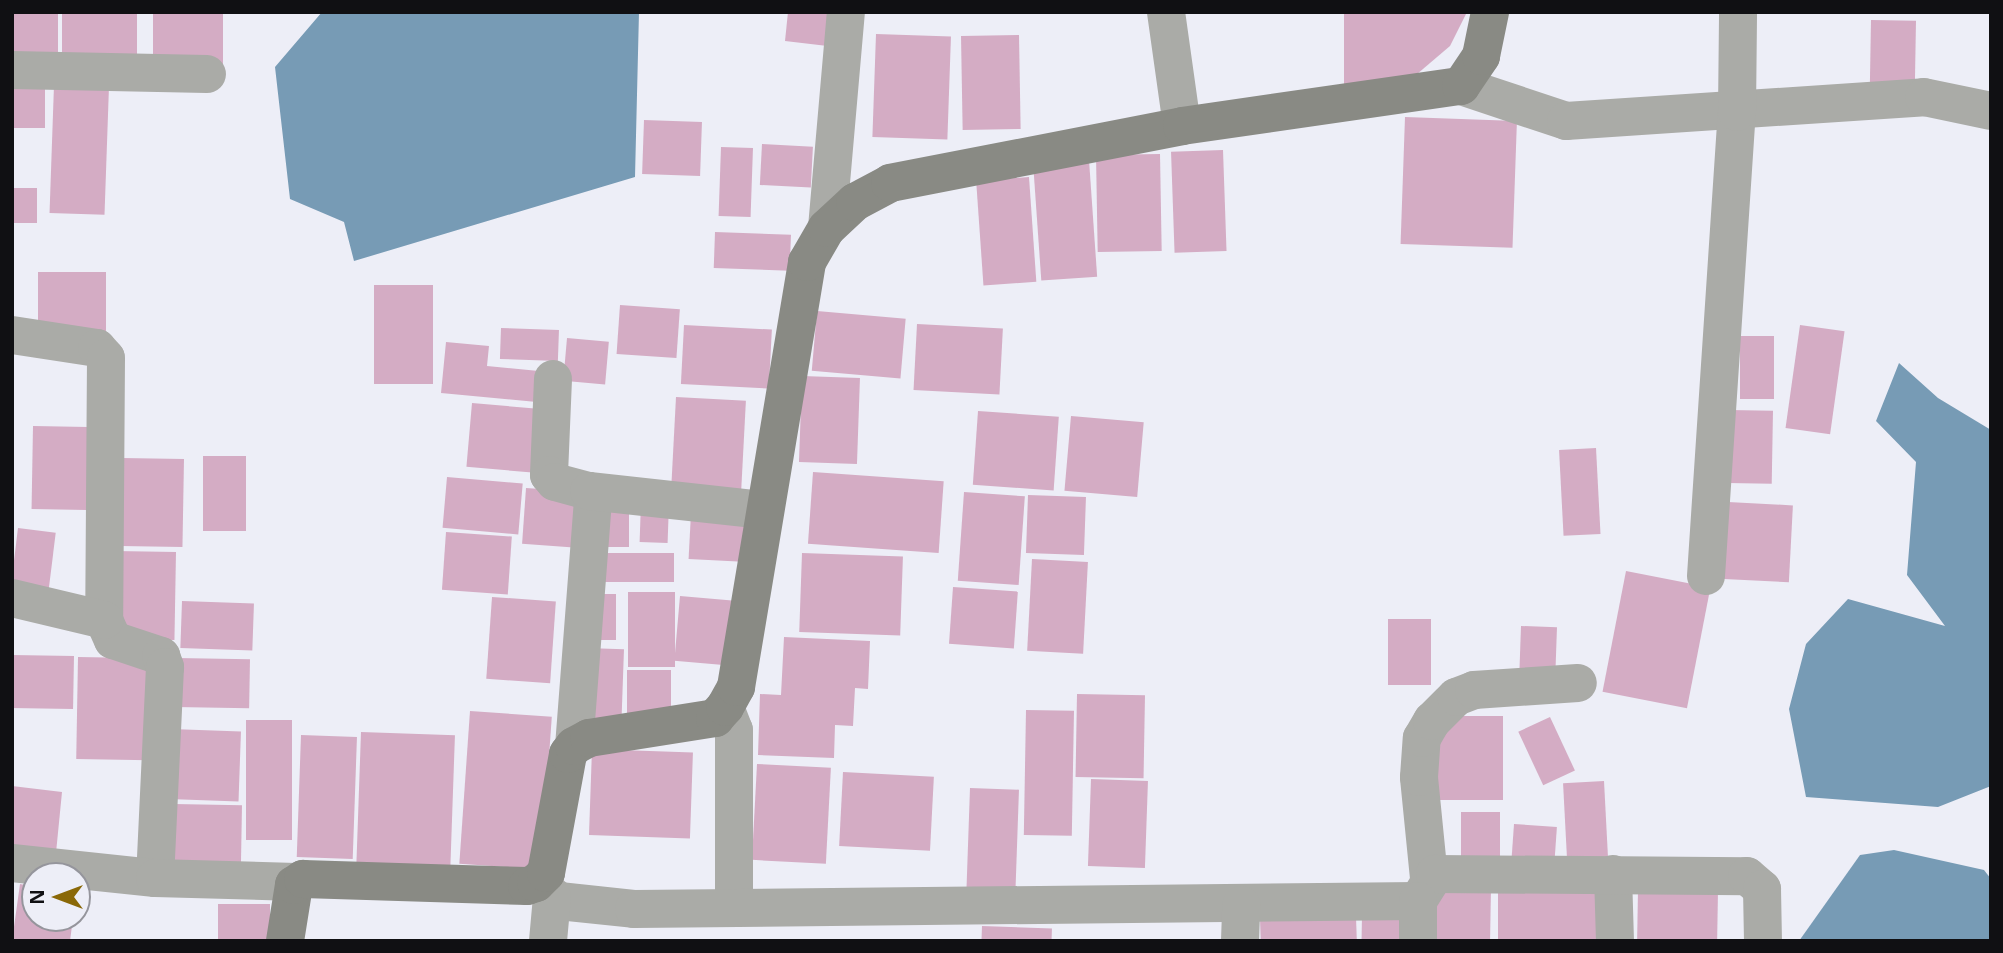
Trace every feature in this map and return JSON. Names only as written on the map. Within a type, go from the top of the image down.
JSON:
[{"type":"street","points":[[827,228],[846,12]]},
{"type":"street","points":[[1166,12],[1182,125]]},
{"type":"street","points":[[1461,86],[1481,56],[1490,12]]},
{"type":"street","points":[[1706,576],[1737,112],[1738,12]]},
{"type":"street","points":[[12,70],[207,74]]},
{"type":"street","points":[[548,941],[544,890],[568,754],[574,746],[589,738],[715,718],[725,707],[736,687],[807,262],[827,228],[855,202],[890,183],[1182,125],[1461,86],[1566,121],[1737,112],[1924,97],[1991,111]]},
{"type":"street","points":[[12,335],[97,348],[106,358],[104,620],[113,640],[161,656],[165,667],[155,878]]},
{"type":"street","points":[[553,379],[549,475],[555,482],[589,491],[764,510]]},
{"type":"street","points":[[574,746],[593,500],[589,491]]},
{"type":"street","points":[[12,598],[104,620]]},
{"type":"street","points":[[1418,941],[1423,889],[1419,777],[1422,738],[1432,721],[1456,697],[1474,690],[1578,683]]},
{"type":"street","points":[[725,707],[734,730],[734,908]]},
{"type":"street","points":[[12,863],[155,878],[544,890],[620,908],[734,908],[1241,923],[1423,889],[1435,874],[1747,876],[1762,890],[1763,941]]},
{"type":"street","points":[[1613,874],[1615,941]]},
{"type":"street","points":[[285,941],[296,882]]},
{"type":"water","points":[[322,12],[639,12],[635,177],[354,261],[344,222],[290,199],[275,67]]},
{"type":"water","points":[[1899,363],[1938,398],[1991,430],[1991,786],[1938,807],[1806,797],[1789,709],[1806,644],[1848,599],[1945,626],[1907,575],[1916,462],[1876,421]]},
{"type":"water","points":[[1894,850],[1984,870],[1991,879],[1991,941],[1799,941],[1860,855]]},
{"type":"building","points":[[12,12],[58,12],[58,62],[12,62]]},
{"type":"building","points":[[62,12],[137,12],[137,61],[62,61]]},
{"type":"building","points":[[153,12],[223,12],[223,69],[153,69]]},
{"type":"building","points":[[788,12],[840,12],[836,47],[785,41]]},
{"type":"building","points":[[1344,12],[1467,12],[1450,46],[1403,86],[1344,92]]},
{"type":"building","points":[[1871,20],[1916,21],[1915,88],[1870,87]]},
{"type":"building","points":[[876,34],[951,37],[947,140],[872,137]]},
{"type":"building","points":[[1019,35],[1021,129],[963,130],[961,36]]},
{"type":"building","points":[[12,84],[45,84],[45,128],[12,128]]},
{"type":"building","points":[[54,85],[109,87],[104,215],[50,213]]},
{"type":"building","points":[[1405,117],[1517,121],[1512,248],[1401,244]]},
{"type":"building","points":[[644,120],[702,122],[700,176],[642,174]]},
{"type":"building","points":[[762,144],[813,147],[811,188],[760,185]]},
{"type":"building","points":[[721,147],[753,148],[751,217],[719,216]]},
{"type":"building","points":[[1223,150],[1227,251],[1175,253],[1171,152]]},
{"type":"building","points":[[1160,154],[1162,251],[1098,252],[1096,155]]},
{"type":"building","points":[[1089,160],[1097,277],[1041,281],[1033,164]]},
{"type":"building","points":[[1029,177],[1036,282],[983,285],[976,181]]},
{"type":"building","points":[[12,188],[37,188],[37,223],[12,223]]},
{"type":"building","points":[[715,232],[791,235],[790,271],[714,268]]},
{"type":"building","points":[[38,272],[106,272],[106,337],[38,337]]},
{"type":"building","points":[[374,285],[433,285],[433,384],[374,384]]},
{"type":"building","points":[[620,305],[680,309],[676,358],[617,354]]},
{"type":"building","points":[[817,311],[906,319],[900,379],[812,371]]},
{"type":"building","points":[[917,324],[1003,329],[999,394],[914,390]]},
{"type":"building","points":[[684,325],[772,330],[769,389],[681,384]]},
{"type":"building","points":[[1800,325],[1845,331],[1830,434],[1786,428]]},
{"type":"building","points":[[501,328],[559,330],[558,361],[500,359]]},
{"type":"building","points":[[1740,336],[1774,336],[1774,399],[1740,399]]},
{"type":"building","points":[[567,338],[609,342],[605,384],[563,381]]},
{"type":"building","points":[[446,342],[489,346],[487,366],[549,372],[547,403],[441,393]]},
{"type":"building","points":[[802,376],[860,378],[857,464],[799,462]]},
{"type":"building","points":[[676,397],[746,401],[741,496],[671,492]]},
{"type":"building","points":[[472,403],[547,410],[541,473],[466,467]]},
{"type":"building","points":[[1729,410],[1773,411],[1772,484],[1728,483]]},
{"type":"building","points":[[978,411],[1059,417],[1054,490],[973,485]]},
{"type":"building","points":[[1071,416],[1144,422],[1137,497],[1064,491]]},
{"type":"building","points":[[33,426],[102,427],[101,510],[32,509]]},
{"type":"building","points":[[1596,448],[1601,534],[1564,536],[1559,450]]},
{"type":"building","points":[[203,456],[246,456],[246,531],[203,531]]},
{"type":"building","points":[[122,458],[184,459],[182,547],[120,546]]},
{"type":"building","points":[[813,472],[944,481],[939,553],[808,544]]},
{"type":"building","points":[[447,477],[523,484],[518,534],[443,528]]},
{"type":"building","points":[[526,488],[581,492],[577,548],[522,544]]},
{"type":"building","points":[[964,492],[1025,496],[1019,585],[958,581]]},
{"type":"building","points":[[1028,495],[1086,497],[1084,555],[1026,553]]},
{"type":"building","points":[[603,502],[629,502],[629,547],[603,547]]},
{"type":"building","points":[[641,502],[669,503],[668,543],[640,542]]},
{"type":"building","points":[[1728,502],[1793,505],[1789,582],[1724,579]]},
{"type":"building","points":[[691,513],[750,516],[748,562],[689,559]]},
{"type":"building","points":[[18,528],[56,533],[47,606],[12,602]]},
{"type":"building","points":[[446,532],[512,537],[508,594],[442,590]]},
{"type":"building","points":[[115,551],[176,552],[174,640],[113,639]]},
{"type":"building","points":[[601,553],[674,553],[674,582],[601,582]]},
{"type":"building","points":[[802,553],[903,557],[900,635],[799,632]]},
{"type":"building","points":[[1032,559],[1088,562],[1083,654],[1027,651]]},
{"type":"building","points":[[1626,571],[1710,587],[1687,708],[1603,692]]},
{"type":"building","points":[[953,587],[1018,592],[1014,648],[949,644]]},
{"type":"building","points":[[628,592],[675,592],[675,667],[628,667]]},
{"type":"building","points":[[592,594],[616,594],[616,640],[592,640]]},
{"type":"building","points":[[680,596],[738,601],[732,666],[674,661]]},
{"type":"building","points":[[492,597],[556,601],[550,683],[486,679]]},
{"type":"building","points":[[182,601],[254,604],[252,650],[180,648]]},
{"type":"building","points":[[1388,619],[1431,619],[1431,685],[1388,685]]},
{"type":"building","points":[[1521,626],[1557,627],[1555,677],[1519,676]]},
{"type":"building","points":[[784,637],[870,641],[868,689],[855,688],[853,726],[835,725],[834,758],[758,755],[760,694],[781,695]]},
{"type":"building","points":[[586,648],[624,649],[622,719],[584,718]]},
{"type":"building","points":[[12,655],[74,656],[73,709],[12,708]]},
{"type":"building","points":[[78,657],[151,658],[149,760],[76,759]]},
{"type":"building","points":[[176,658],[250,659],[249,708],[175,707]]},
{"type":"building","points":[[627,670],[671,670],[671,718],[627,718]]},
{"type":"building","points":[[1077,694],[1145,695],[1144,778],[1076,777]]},
{"type":"building","points":[[1026,710],[1074,711],[1072,836],[1024,835]]},
{"type":"building","points":[[470,711],[552,717],[541,869],[459,864]]},
{"type":"building","points":[[1435,716],[1503,716],[1503,800],[1435,800]]},
{"type":"building","points":[[1550,717],[1575,770],[1543,785],[1518,732]]},
{"type":"building","points":[[246,720],[292,720],[292,840],[246,840]]},
{"type":"building","points":[[171,729],[241,731],[239,801],[169,799]]},
{"type":"building","points":[[361,732],[455,735],[450,870],[356,867]]},
{"type":"building","points":[[301,735],[357,737],[353,859],[297,857]]},
{"type":"building","points":[[592,749],[693,753],[690,838],[589,835]]},
{"type":"building","points":[[757,764],[831,768],[826,864],[752,860]]},
{"type":"building","points":[[843,772],[934,777],[930,851],[839,846]]},
{"type":"building","points":[[1091,779],[1148,781],[1145,868],[1088,866]]},
{"type":"building","points":[[1604,781],[1608,862],[1567,864],[1563,783]]},
{"type":"building","points":[[12,786],[62,792],[55,862],[12,858]]},
{"type":"building","points":[[970,788],[1019,790],[1015,897],[966,895]]},
{"type":"building","points":[[174,804],[242,805],[241,867],[173,866]]},
{"type":"building","points":[[1461,812],[1500,812],[1500,863],[1461,863]]},
{"type":"building","points":[[1514,824],[1557,827],[1554,868],[1511,865]]},
{"type":"building","points":[[20,884],[21,932],[71,932],[70,941],[12,941]]},
{"type":"building","points":[[1431,886],[1491,887],[1490,941],[1430,941]]},
{"type":"building","points":[[1498,886],[1611,886],[1611,941],[1498,941]]},
{"type":"building","points":[[1638,890],[1718,891],[1717,941],[1637,941]]},
{"type":"building","points":[[218,904],[270,904],[270,941],[218,941]]},
{"type":"building","points":[[1362,915],[1412,916],[1412,941],[1362,941]]},
{"type":"building","points":[[1356,917],[1357,941],[1261,941],[1260,920]]},
{"type":"building","points":[[982,926],[1052,928],[1052,941],[981,941]]}]
